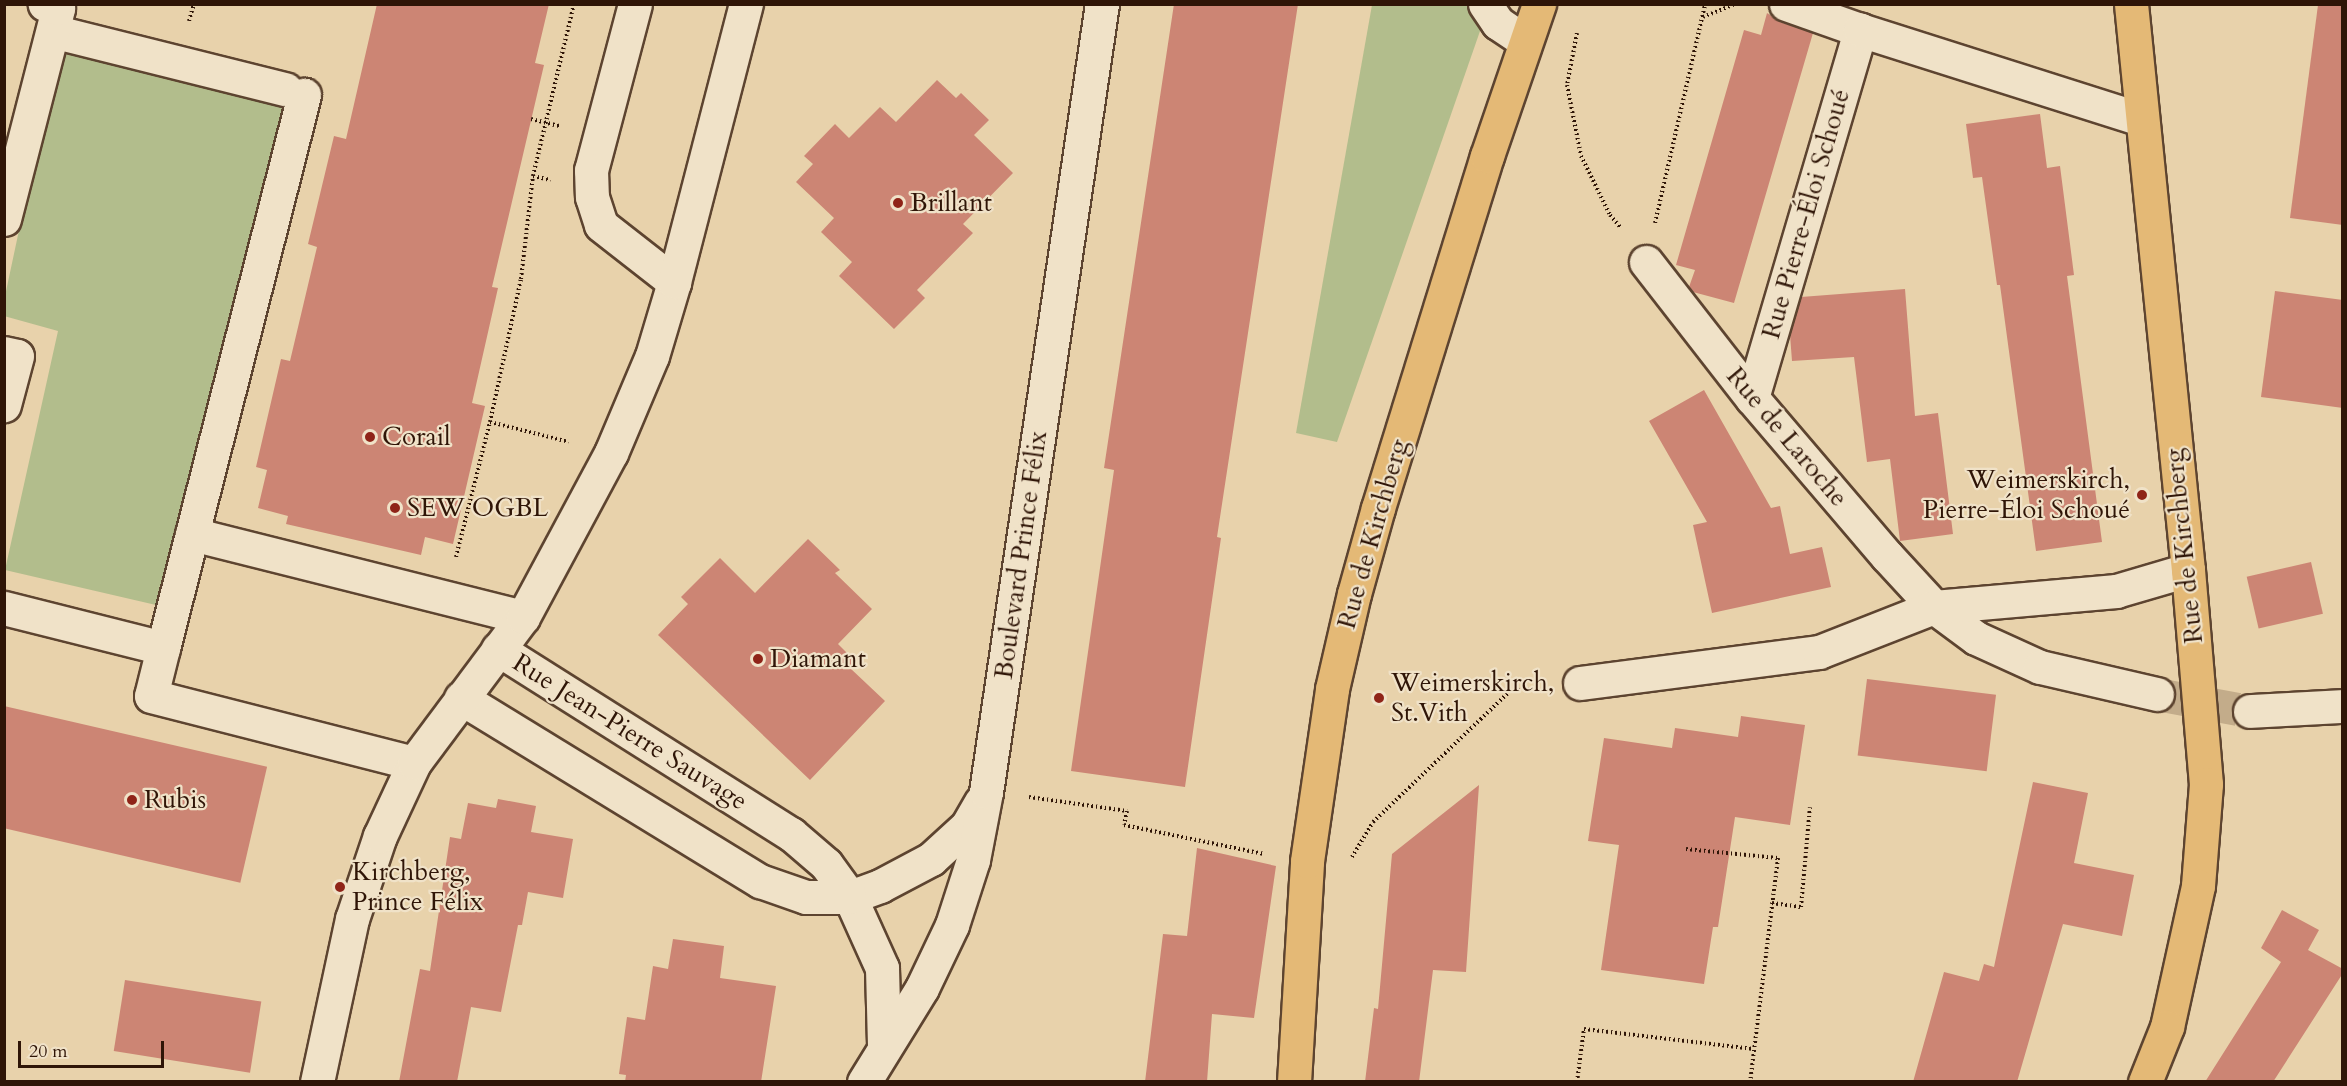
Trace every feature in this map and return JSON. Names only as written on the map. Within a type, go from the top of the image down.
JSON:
[{"type":"main road","name":"Rue de Kirchberg","points":[[1294,1082],[1307,861],[1332,689],[1354,594],[1378,508],[1525,41],[1539,4]]},
{"type":"main road","name":"Rue de Kirchberg","points":[[2131,4],[2140,119],[2188,570],[2206,784],[2198,886],[2167,1027],[2145,1082]]},
{"type":"street","points":[[4,219],[58,8],[45,4]]},
{"type":"street","points":[[635,4],[591,170],[592,197],[601,225],[674,282]]},
{"type":"street","name":"Rue Jean-Pierre Sauvage","points":[[746,4],[674,282],[652,356],[611,453],[523,617],[498,650],[791,834],[826,864],[850,897],[882,968],[884,1046]]},
{"type":"street","name":"Boulevard Prince Félix","points":[[864,1082],[884,1046],[922,988],[952,926],[973,860],[986,792],[1102,4]]},
{"type":"street","points":[[1485,4],[1498,23],[1525,41]]},
{"type":"street","points":[[1786,4],[1860,30],[2140,119]]},
{"type":"street","name":"Rue Pierre-Éloi Schoué","points":[[1752,398],[1860,30]]},
{"type":"street","points":[[68,35],[295,92],[192,534],[151,696],[414,763]]},
{"type":"street","name":"Rue de Laroche","points":[[1646,262],[1752,398],[1887,556],[1934,607],[1976,638],[2040,668],[2117,687],[2157,694]]},
{"type":"street","points":[[4,353],[17,356],[4,405]]},
{"type":"street","points":[[192,534],[523,617]]},
{"type":"street","points":[[1580,683],[1819,652],[1934,607],[2116,591],[2188,570]]},
{"type":"street","points":[[4,608],[163,648]]},
{"type":"street","points":[[316,1082],[352,919],[380,836],[414,763],[498,650]]},
{"type":"street","points":[[461,698],[760,881],[806,897],[850,897],[880,886],[931,859],[967,826],[986,792]]},
{"type":"street","points":[[2250,711],[2343,706]]},
{"type":"path","points":[[188,24],[194,4]]},
{"type":"path","points":[[419,591],[428,557],[454,564],[490,422],[521,279],[533,176],[574,4]]},
{"type":"path","points":[[1646,262],[1705,4]]},
{"type":"path","points":[[1702,17],[1735,4]]},
{"type":"path","points":[[1577,30],[1567,85],[1581,156],[1610,215],[1646,262]]},
{"type":"path","points":[[531,119],[546,123]]},
{"type":"path","points":[[533,176],[557,182]]},
{"type":"path","points":[[490,422],[611,453]]},
{"type":"path","points":[[1351,858],[1373,822],[1510,691],[1580,683]]},
{"type":"path","points":[[986,792],[1127,811],[1124,825],[1270,855]]},
{"type":"path","points":[[1772,903],[1801,907],[1809,807]]},
{"type":"path","points":[[1686,849],[1778,858],[1750,1082]]},
{"type":"path","points":[[1577,1082],[1584,1029],[1754,1049]]},
{"type":"green space","points":[[1372,5],[1485,5],[1487,11],[1337,442],[1296,433]]},
{"type":"green space","points":[[57,52],[294,106],[170,587],[160,585],[156,605],[5,570],[58,331],[4,316],[5,296]]},
{"type":"building","points":[[377,4],[549,4],[535,63],[544,65],[492,287],[498,288],[472,403],[485,406],[453,544],[425,537],[421,555],[286,524],[288,516],[258,508],[267,470],[256,467],[281,359],[290,361],[317,247],[308,244],[334,136],[346,139]]},
{"type":"building","points":[[1174,4],[1298,4],[1217,537],[1221,538],[1185,787],[1071,771],[1114,470],[1104,468]]},
{"type":"building","points":[[2318,5],[2343,6],[2343,225],[2290,218]]},
{"type":"building","points":[[1767,13],[1780,22],[1813,33],[1734,303],[1693,292],[1689,287],[1695,270],[1676,265],[1744,30],[1761,35]]},
{"type":"building","name":"Brillant","points":[[937,80],[956,98],[961,93],[989,120],[974,135],[1013,173],[963,224],[973,233],[917,290],[925,298],[894,329],[839,276],[852,262],[821,232],[834,218],[796,182],[813,164],[804,156],[835,124],[849,138],[880,107],[896,122]]},
{"type":"building","points":[[2040,114],[2047,168],[2060,166],[2074,275],[2067,276],[2102,542],[2036,551],[2000,285],[1997,285],[1982,177],[1973,178],[1966,124]]},
{"type":"building","points":[[1905,289],[1915,416],[1938,413],[1953,534],[1900,541],[1890,459],[1867,462],[1854,357],[1792,361],[1790,335],[1801,297]]},
{"type":"building","points":[[2275,291],[2343,300],[2343,408],[2261,397]]},
{"type":"building","points":[[1704,390],[1771,508],[1780,506],[1790,554],[1822,547],[1831,587],[1712,613],[1693,525],[1707,522],[1649,421]]},
{"type":"building","name":"Diamant","points":[[808,539],[840,570],[835,573],[872,609],[838,644],[856,662],[850,668],[885,701],[810,780],[658,635],[688,604],[681,597],[720,558],[755,593]]},
{"type":"building","points":[[2311,562],[2323,614],[2259,628],[2247,577]]},
{"type":"building","points":[[1867,679],[1996,695],[1987,771],[1858,755]]},
{"type":"building","name":"Rubis","points":[[4,706],[267,767],[240,883],[4,828]]},
{"type":"building","points":[[1741,716],[1805,725],[1790,825],[1735,817],[1718,927],[1713,927],[1704,984],[1601,970],[1619,845],[1588,841],[1604,738],[1672,748],[1675,728],[1738,737]]},
{"type":"building","points":[[2033,782],[2088,793],[2074,863],[2134,875],[2122,936],[2063,924],[2017,1082],[1913,1082],[1944,972],[1979,981],[1984,964],[1994,967]]},
{"type":"building","points":[[1479,785],[1466,972],[1433,970],[1419,1082],[1365,1082],[1374,1008],[1378,1009],[1392,854]]},
{"type":"building","points":[[498,799],[536,806],[531,832],[573,839],[563,898],[528,892],[522,925],[518,925],[501,1012],[471,1007],[457,1082],[399,1082],[420,969],[430,971],[450,837],[461,839],[468,803],[496,808]]},
{"type":"building","points":[[1197,848],[1276,866],[1254,1018],[1212,1014],[1207,1082],[1145,1082],[1163,934],[1187,936]]},
{"type":"building","points":[[2282,910],[2319,930],[2308,950],[2343,969],[2343,973],[2273,1082],[2205,1082],[2281,962],[2261,948]]},
{"type":"building","points":[[673,939],[724,946],[720,978],[776,986],[761,1082],[625,1082],[626,1075],[619,1074],[627,1017],[645,1020],[653,966],[668,969]]},
{"type":"building","points":[[125,980],[261,1002],[250,1073],[114,1051]]},
{"type":"tunnel","points":[[2157,694],[2250,711]]},
{"type":"place","name":"Brillant","points":[[898,203]]},
{"type":"place","name":"Corail","points":[[370,437]]},
{"type":"place","name":"Weimerskirch, Pierre-Éloi Schoué","points":[[2142,495]]},
{"type":"place","name":"SEW OGBL","points":[[395,508]]},
{"type":"place","name":"Diamant","points":[[758,659]]},
{"type":"place","name":"Weimerskirch, St.Vith","points":[[1379,698]]},
{"type":"place","name":"Rubis","points":[[132,800]]},
{"type":"place","name":"Kirchberg, Prince Félix","points":[[340,887]]}]
